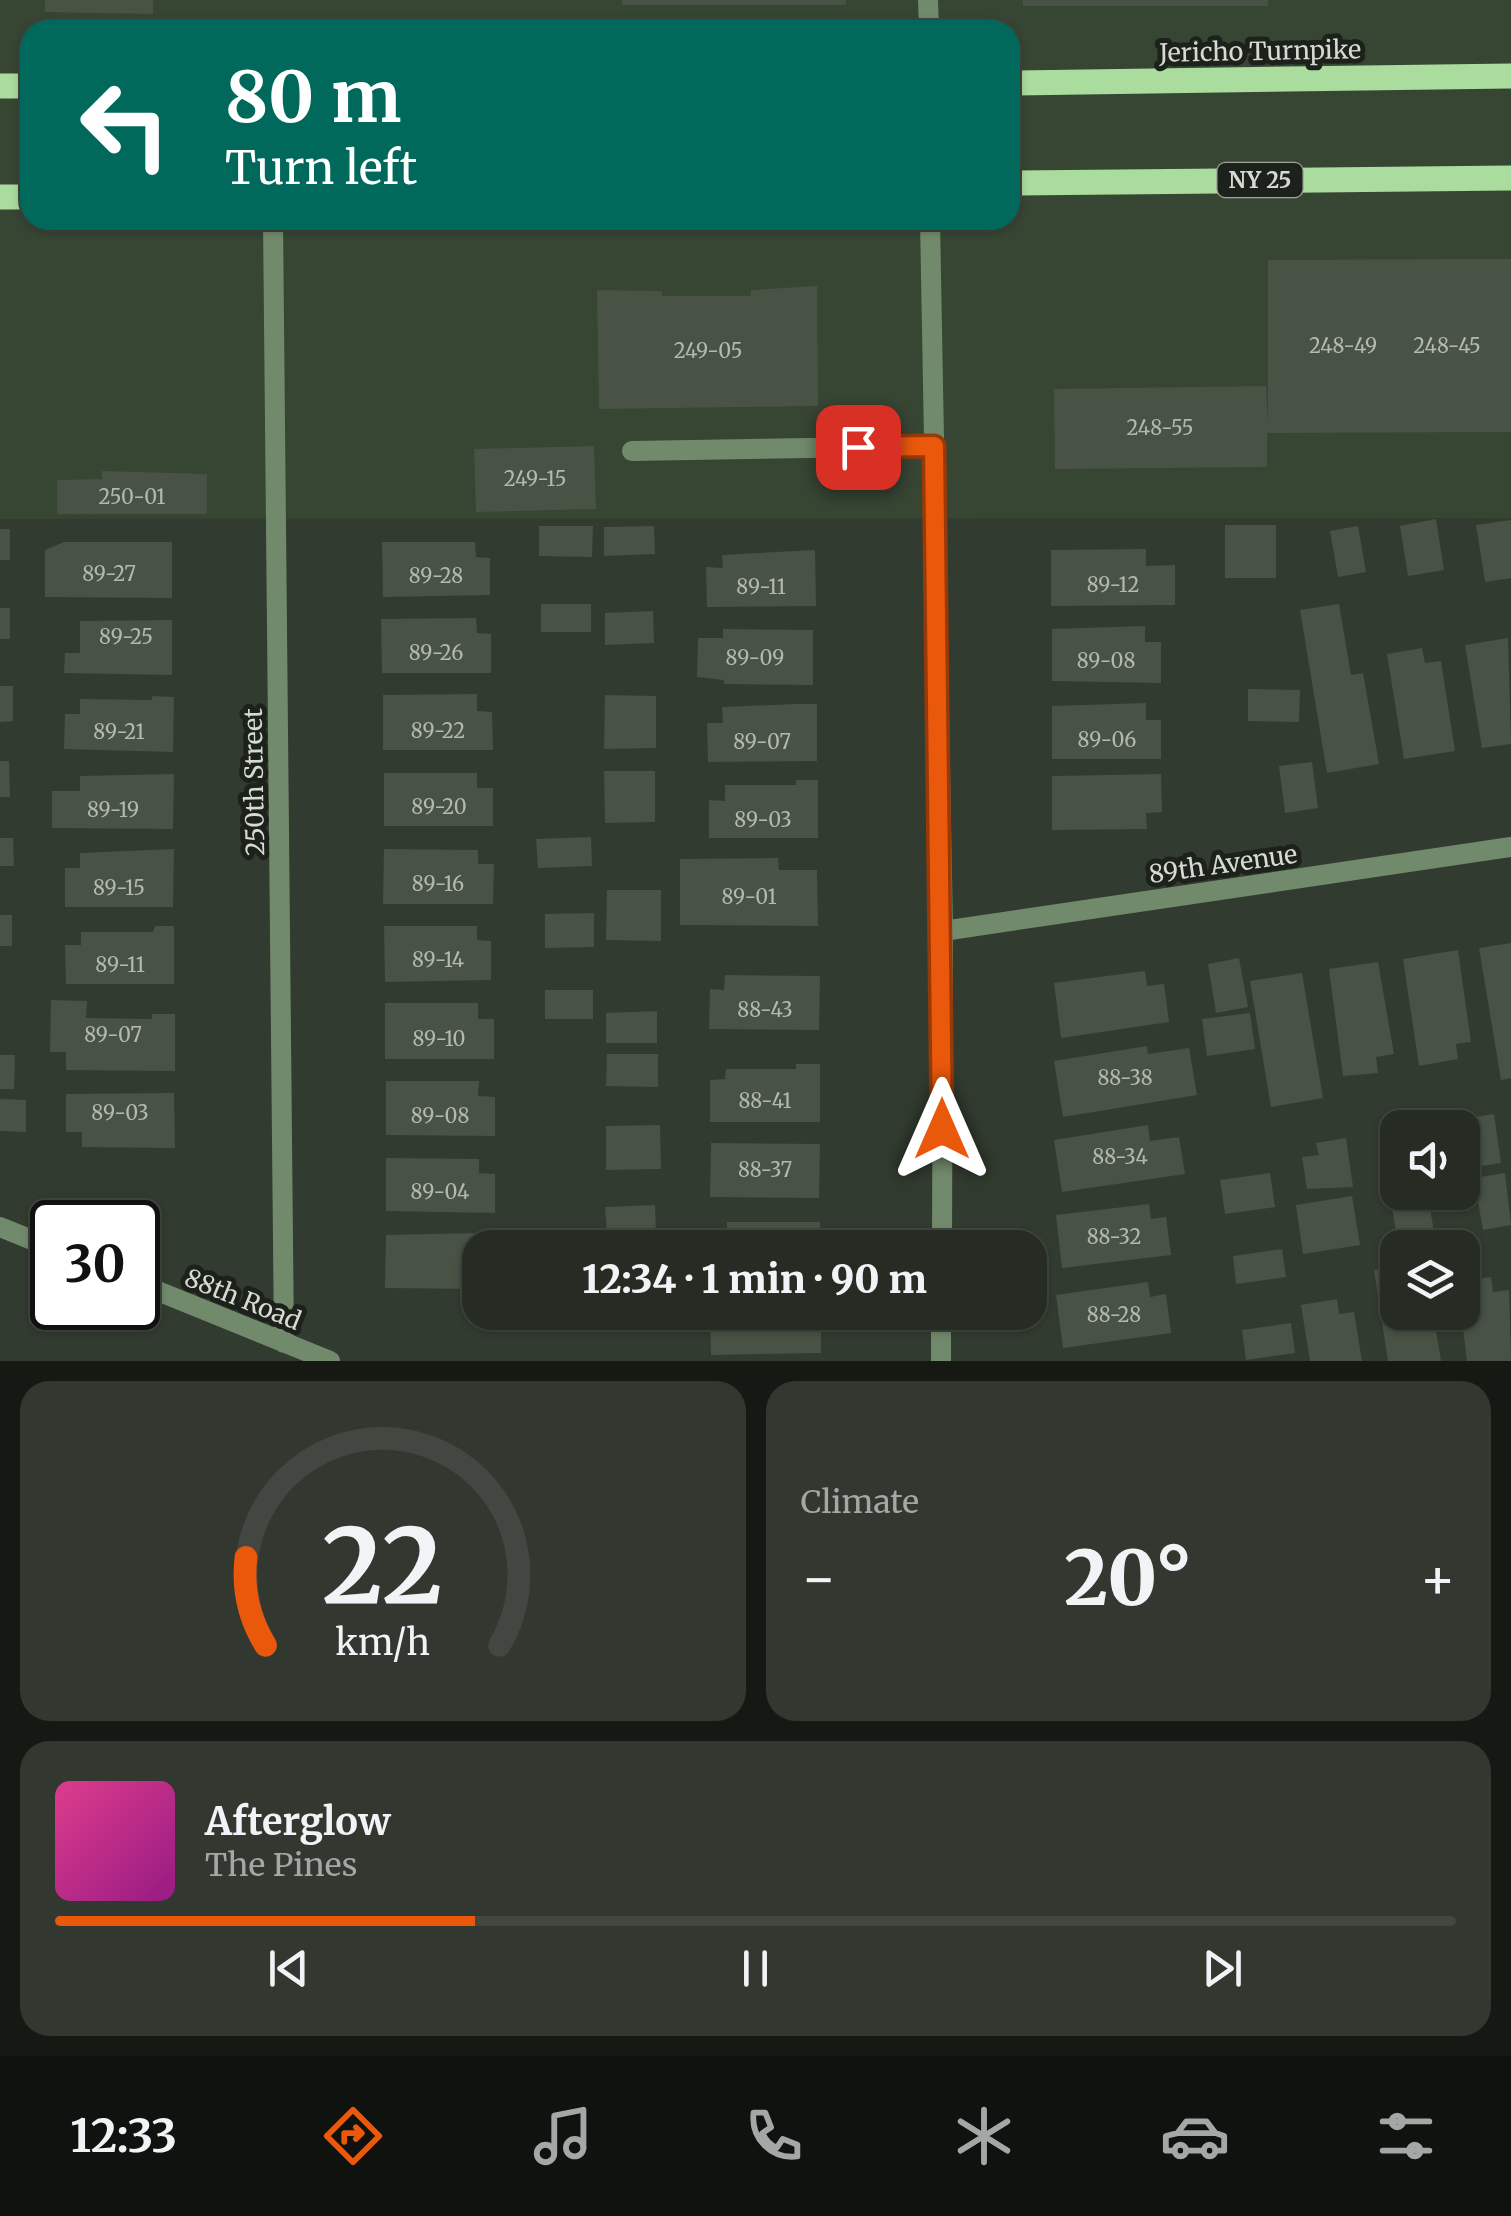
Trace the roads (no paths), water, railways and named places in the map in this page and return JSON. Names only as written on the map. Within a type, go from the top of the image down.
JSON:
[{"type":"main road","name":"Jericho Turnpike","points":[[1020,83],[1511,76]]},
{"type":"main road","name":"NY 25","points":[[1020,183],[1511,178]]},
{"type":"street","name":"250th Street","points":[[272,230],[284,1343]]},
{"type":"street","points":[[930,230],[943,932],[942,1230]]},
{"type":"street","points":[[632,451],[934,446]]},
{"type":"street","name":"89th Avenue","points":[[943,932],[1511,847]]},
{"type":"street","points":[[0,1227],[30,1239]]},
{"type":"street","name":"88th Road","points":[[160,1292],[330,1361]]},
{"type":"street","points":[[941,1361],[942,1330]]}]
